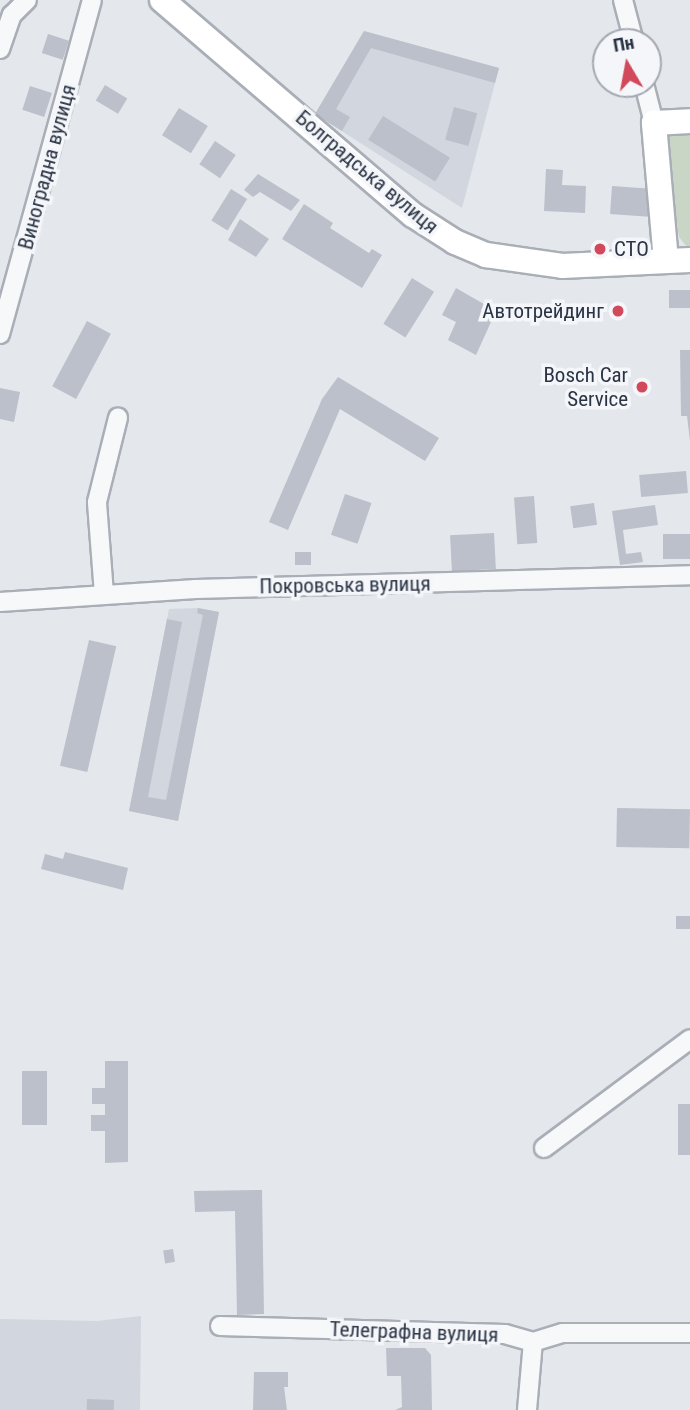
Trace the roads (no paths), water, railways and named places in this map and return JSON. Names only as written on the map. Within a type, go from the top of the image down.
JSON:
[{"type":"main road","name":"Болградська вулиця","points":[[162,0],[413,215],[454,242],[486,256],[562,266],[678,261]]},
{"type":"main road","points":[[678,261],[654,123],[690,121]]},
{"type":"street","points":[[0,49],[12,15],[27,0]]},
{"type":"street","name":"Виноградна вулиця","points":[[0,334],[92,0]]},
{"type":"street","points":[[623,0],[630,28]]},
{"type":"street","points":[[648,98],[654,123]]},
{"type":"street","points":[[104,594],[97,502],[118,418]]},
{"type":"street","name":"Покровська вулиця","points":[[0,602],[104,594],[690,575]]},
{"type":"street","points":[[544,1148],[690,1040]]},
{"type":"street","name":"Телеграфна вулиця","points":[[220,1326],[505,1334],[533,1342],[562,1334],[690,1333]]},
{"type":"street","points":[[527,1410],[533,1342]]},
{"type":"place","name":"СТО","points":[[600,249]]},
{"type":"place","name":"Автотрейдинг","points":[[618,311]]},
{"type":"place","name":"Bosch Car Service","points":[[642,387]]}]
